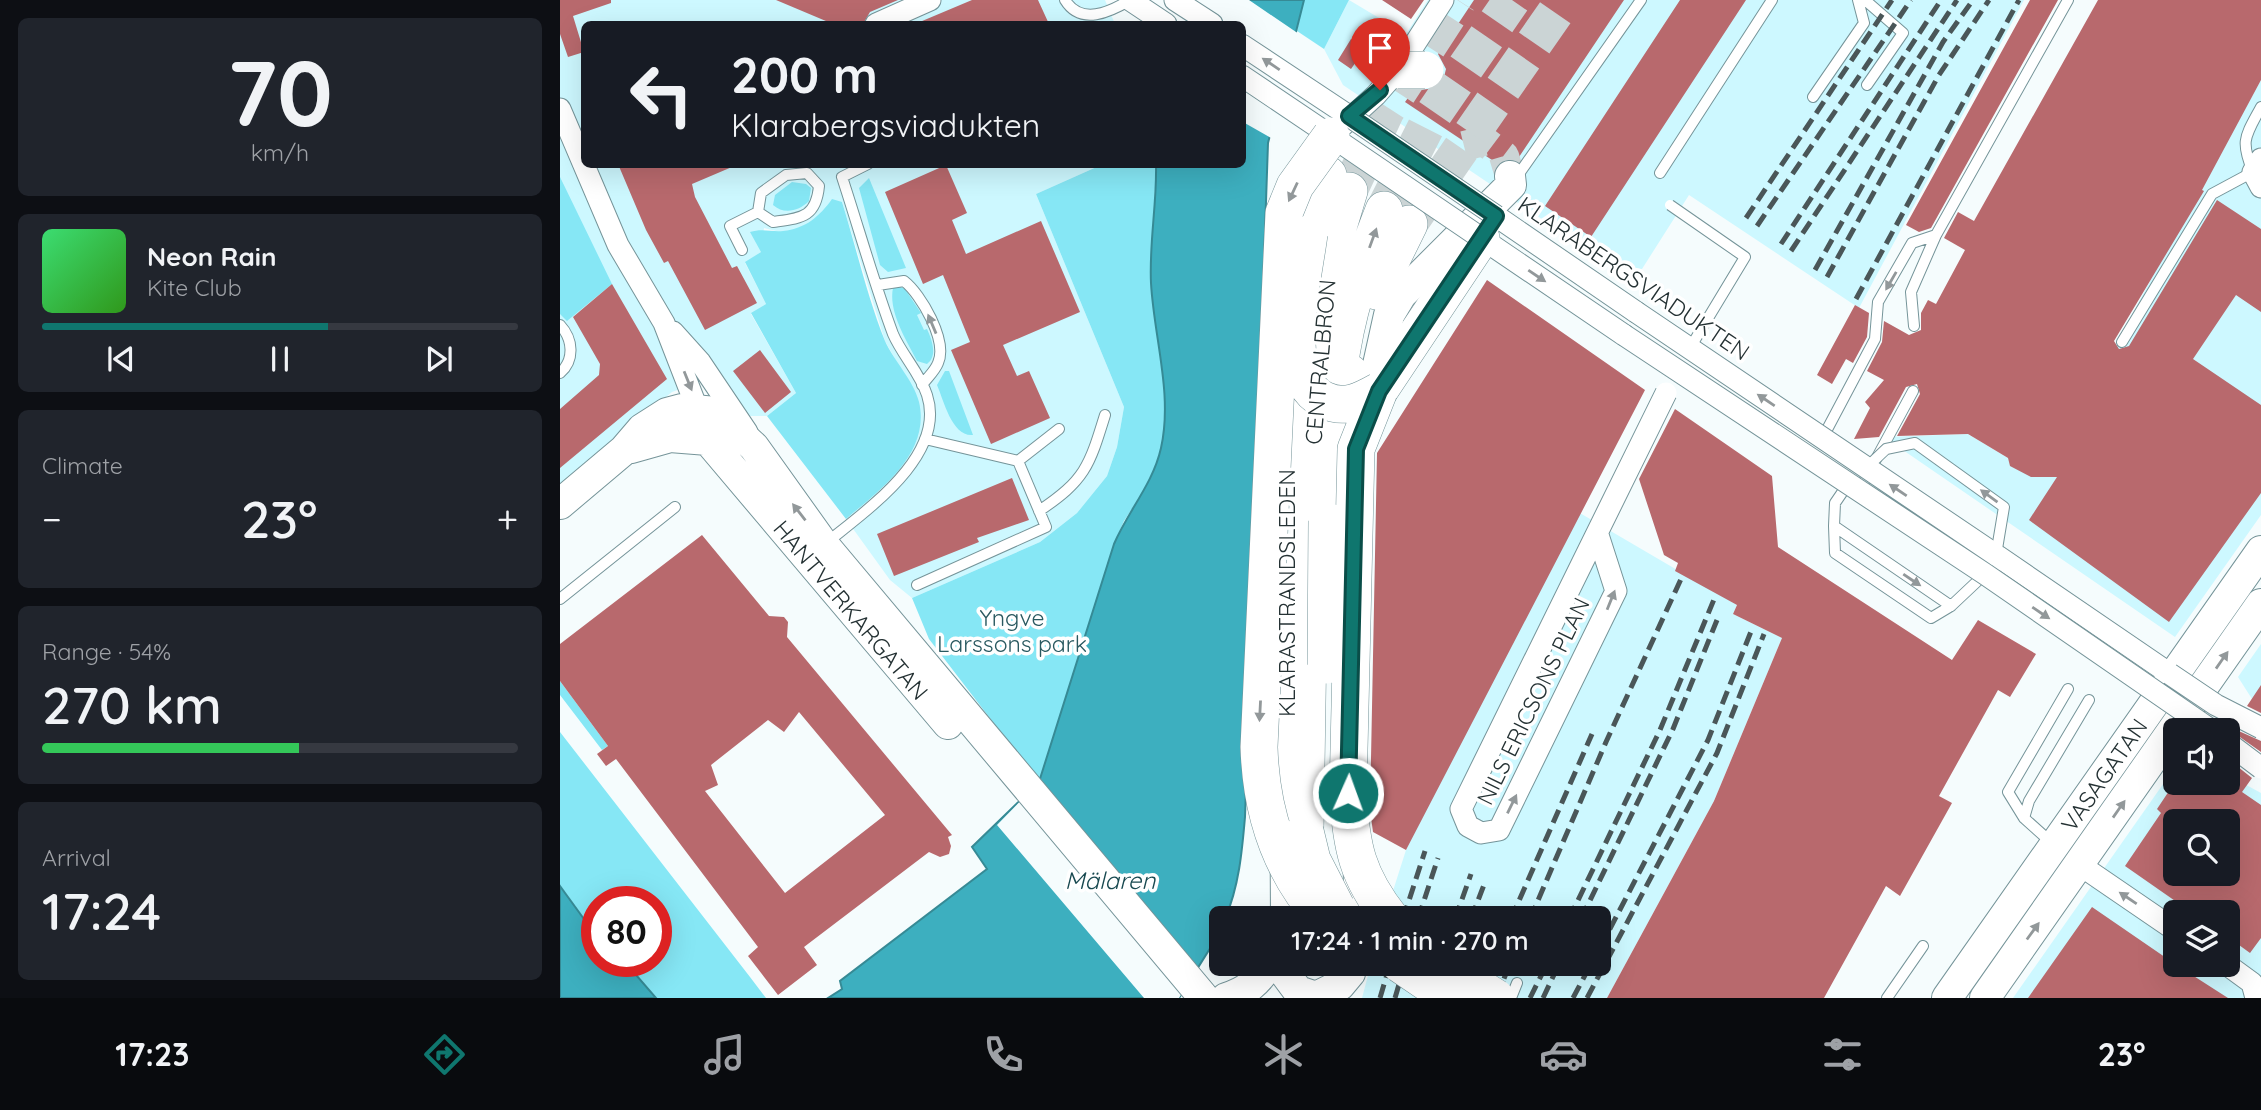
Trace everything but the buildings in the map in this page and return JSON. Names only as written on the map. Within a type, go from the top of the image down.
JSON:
[{"type":"highway","points":[[1314,906],[1291,876],[1268,823],[1260,787],[1259,747],[1284,213],[1295,186],[1340,126]]},
{"type":"highway","name":"KLARASTRANDSLEDEN","points":[[1329,257],[1338,183],[1316,200],[1309,234],[1296,347],[1298,366],[1303,382],[1315,396],[1333,404],[1356,404],[1379,391]]},
{"type":"highway","name":"KLARASTRANDSLEDEN","points":[[1319,517],[1342,341],[1396,217]]},
{"type":"highway","points":[[1381,906],[1368,888],[1357,865],[1350,836],[1348,793],[1356,449],[1379,391],[1488,227]]},
{"type":"highway","name":"CENTRALBRON","points":[[1329,257],[1316,376],[1325,836],[1332,864],[1345,888],[1360,906]]},
{"type":"highway","name":"CENTRALBRON","points":[[1319,517],[1305,831],[1323,886],[1337,906]]},
{"type":"highway","points":[[1419,976],[1443,984],[1506,990]]},
{"type":"highway","points":[[1426,976],[1443,984]]},
{"type":"street","points":[[883,21],[930,0]]},
{"type":"street","points":[[1175,0],[1207,21]]},
{"type":"street","points":[[1340,126],[1376,94],[1411,70],[1443,0]]},
{"type":"street","points":[[1132,1],[1162,21]]},
{"type":"street","name":"KLARABERGSVIADUKTEN","points":[[1246,48],[1340,126],[1488,227],[1677,371],[1811,459],[1858,480],[1996,555],[2216,705],[2261,728]]},
{"type":"street","name":"KLARABERGSVIADUKTEN","points":[[1246,78],[1340,126]]},
{"type":"street","name":"HANTVERKARGATAN","points":[[560,109],[581,150]]},
{"type":"street","name":"HANTVERKARGATAN","points":[[590,168],[618,244],[664,323],[699,409],[708,440],[815,552],[1189,993]]},
{"type":"street","points":[[1358,906],[1362,439],[1389,315],[1401,295],[1511,181]]},
{"type":"street","points":[[1396,217],[1435,258]]},
{"type":"street","name":"KLARABERGSVIADUKTEN","points":[[1488,227],[1690,348],[1822,439],[1858,480],[1985,574],[2194,718]]},
{"type":"street","name":"KLARASTRANDSLEDEN","points":[[1286,906],[1282,479],[1329,257]]},
{"type":"street","name":"HANTVERKARGATAN","points":[[664,323],[700,362],[742,420],[754,447],[815,552]]},
{"type":"street","name":"NILS ERICSONS PLAN","points":[[1598,535],[1616,591],[1499,830],[1481,833],[1468,826],[1461,809],[1690,348]]},
{"type":"street","points":[[560,504],[624,450],[642,429],[667,414],[699,409]]},
{"type":"street","name":"HANTVERKARGATAN","points":[[699,409],[716,412],[754,447]]},
{"type":"street","points":[[624,450],[670,437],[689,436],[708,440]]},
{"type":"street","points":[[1811,459],[1822,439]]},
{"type":"street","name":"VASAGATAN","points":[[1947,998],[2261,551]]},
{"type":"street","points":[[1985,574],[1996,555]]},
{"type":"street","name":"VASAGATAN","points":[[1984,998],[2261,604]]},
{"type":"street","points":[[2240,752],[2261,768]]},
{"type":"street","points":[[1316,906],[1360,817]]},
{"type":"street","points":[[2055,846],[2163,922]]},
{"type":"street","points":[[2240,974],[2248,979],[2256,996]]},
{"type":"street","points":[[1226,998],[1244,992],[1261,976]]},
{"type":"street","points":[[1274,998],[1277,976]]},
{"type":"street","points":[[1286,976],[1298,991],[1316,997],[1348,979]]},
{"type":"lane","points":[[1065,0],[1078,12],[1089,15],[1108,13],[1132,1]]},
{"type":"lane","points":[[1511,181],[1641,0]]},
{"type":"lane","points":[[1660,173],[1772,0]]},
{"type":"lane","points":[[1813,97],[1864,23],[1858,0]]},
{"type":"lane","points":[[1865,0],[1903,33],[1867,85]]},
{"type":"lane","points":[[1914,326],[1911,292],[1936,235],[2068,0]]},
{"type":"lane","points":[[2122,341],[2212,194],[2258,173],[2244,146],[2244,138],[2261,107]]},
{"type":"lane","points":[[819,186],[860,168]]},
{"type":"lane","points":[[807,173],[819,186],[818,204],[809,213],[796,219],[773,222],[758,212],[761,193],[786,175],[807,173]]},
{"type":"lane","points":[[815,552],[892,488],[914,461],[930,421],[927,396],[894,337],[842,177]]},
{"type":"lane","points":[[1670,205],[1745,257],[1690,348]]},
{"type":"lane","points":[[742,250],[730,226],[758,212]]},
{"type":"lane","points":[[1822,439],[1875,339],[1878,302],[1912,243],[1936,235]]},
{"type":"lane","points":[[878,285],[904,281],[919,293],[941,345],[939,362],[922,385]]},
{"type":"lane","points":[[560,325],[572,348],[568,366],[560,373]]},
{"type":"lane","points":[[1858,480],[1913,391]]},
{"type":"lane","points":[[1039,512],[1073,488],[1093,454],[1105,415]]},
{"type":"lane","points":[[1018,461],[1059,429]]},
{"type":"lane","points":[[925,439],[1018,461]]},
{"type":"lane","points":[[1985,574],[1951,606],[1931,618],[1835,553],[1835,503],[1886,449],[1915,443],[2004,507],[1996,555]]},
{"type":"lane","points":[[916,585],[1046,527],[1018,461]]},
{"type":"lane","points":[[560,599],[676,507]]},
{"type":"lane","points":[[1834,526],[1951,606]]},
{"type":"lane","points":[[2055,846],[2024,818],[2007,792],[2068,690]]},
{"type":"lane","points":[[2024,818],[2029,801],[2089,700]]},
{"type":"lane","points":[[1887,998],[1923,946]]},
{"type":"lane","points":[[1506,990],[1511,998]]},
{"type":"shaded area","points":[[560,0],[1105,0],[1114,21],[581,21],[581,168],[1094,168],[1036,194],[1124,407],[1117,447],[1107,476],[1077,513],[1040,542],[912,598],[890,580],[846,519],[884,487],[918,400],[885,341],[842,202],[798,229],[780,232],[764,228],[761,252],[745,263],[766,304],[751,314],[796,393],[767,416],[748,416],[717,375],[672,392],[560,484]]},
{"type":"shaded area","points":[[1349,0],[1406,34],[1428,0],[2024,0],[1859,308],[1689,195],[1642,269],[1622,273],[1343,85],[1324,49]]},
{"type":"shaded area","points":[[2261,80],[2261,515],[2175,637],[1884,437],[1968,434],[2008,458],[2011,466],[2110,354]]},
{"type":"shaded area","points":[[1573,509],[1737,605],[1733,614],[1782,638],[1714,801],[1607,998],[1362,998],[1368,976],[1611,976],[1611,906],[1388,906],[1406,850]]},
{"type":"shaded area","points":[[2261,644],[2261,705],[2252,699],[2238,677]]},
{"type":"shaded area","points":[[2240,782],[2261,793],[2261,998],[2013,998],[2163,784],[2163,795],[2240,795]]},
{"type":"green space","points":[[1304,0],[1349,0],[1324,49],[1297,31]]},
{"type":"green space","name":"Yngve Larssons park","points":[[1094,168],[1156,168],[1151,279],[1166,417],[1161,449],[1150,482],[1124,521],[1114,544],[1039,782],[929,639],[912,598],[1040,542],[1077,513],[1107,476],[1117,447],[1124,407],[1036,194]]},
{"type":"green space","points":[[560,177],[612,284],[567,321],[560,314]]},
{"type":"green space","points":[[869,178],[906,268],[888,272],[880,265],[859,188]]},
{"type":"green space","points":[[792,182],[806,184],[811,188],[809,201],[791,210],[777,208],[773,205],[775,195]]},
{"type":"green space","points":[[832,199],[842,202],[885,341],[916,394],[921,420],[917,438],[900,469],[846,519],[767,416],[796,393],[751,313],[766,304],[745,262],[761,252],[750,232],[798,228],[817,216]]},
{"type":"green space","points":[[898,286],[905,289],[921,313],[917,315],[931,338],[933,352],[927,364],[917,361],[896,316],[892,297],[893,288]]},
{"type":"green space","points":[[945,371],[949,371],[973,435],[966,434],[954,424],[946,408],[937,385]]},
{"type":"green space","points":[[560,681],[608,746],[602,750],[560,695]]},
{"type":"green space","points":[[560,732],[766,998],[656,998],[638,977],[672,977],[672,886],[581,886],[581,915],[560,886]]},
{"type":"water","name":"Mälaren","points":[[1183,0],[1304,0],[1268,143],[1245,817],[1239,869],[1230,906],[1209,906],[1209,950],[1179,998],[828,998],[842,989],[840,981],[987,869],[972,847],[1039,782],[1114,544],[1152,474],[1161,448],[1164,387],[1151,283],[1156,168],[1246,168],[1246,21],[1235,21]]},
{"type":"water","points":[[560,886],[581,915],[581,977],[638,977],[656,998],[560,998]]},
{"type":"pier","points":[[1180,0],[1249,0],[1299,34],[1273,139],[1246,124],[1246,21],[1176,21]]},
{"type":"pier","points":[[1039,782],[1197,969],[1179,998],[1144,998],[997,825]]},
{"type":"tunnel","points":[[1349,191],[1386,111],[1458,0]]},
{"type":"tunnel","points":[[1384,210],[1430,119],[1512,0]]},
{"type":"tunnel","points":[[1409,224],[1564,0]]},
{"type":"tunnel","points":[[1464,146],[1484,141],[1504,156],[1510,176]]},
{"type":"railway","points":[[1746,218],[1892,0]]},
{"type":"railway","points":[[1757,226],[1911,0]]},
{"type":"railway","points":[[1781,244],[1941,0]]},
{"type":"railway","points":[[1791,251],[1957,0]]},
{"type":"railway","points":[[1815,270],[1943,42],[1973,0]]},
{"type":"railway","points":[[1827,277],[1939,75],[1989,0]]},
{"type":"railway","points":[[1856,299],[2019,0]]},
{"type":"railway","points":[[1536,906],[1606,742],[1681,579]]},
{"type":"railway","points":[[1575,906],[1660,730],[1715,597]]},
{"type":"railway","points":[[1587,906],[1673,729],[1717,620]]},
{"type":"railway","points":[[1611,927],[1708,740],[1752,629]]},
{"type":"railway","points":[[1587,998],[1717,753],[1764,634]]},
{"type":"railway","points":[[1517,906],[1592,734]]},
{"type":"railway","points":[[1407,906],[1425,851]]},
{"type":"railway","points":[[1422,906],[1438,858]]},
{"type":"railway","points":[[1460,906],[1471,874]]},
{"type":"railway","points":[[1476,906],[1485,882]]},
{"type":"railway","points":[[1380,998],[1386,976]]},
{"type":"railway","points":[[1395,998],[1401,976]]},
{"type":"railway","points":[[1426,998],[1434,976]]},
{"type":"railway","points":[[1444,998],[1450,976]]},
{"type":"railway","points":[[1477,998],[1487,976]]},
{"type":"railway","points":[[1496,998],[1505,976]]},
{"type":"railway","points":[[1530,998],[1541,976]]},
{"type":"railway","points":[[1543,998],[1553,976]]},
{"type":"railway","points":[[1573,998],[1585,976]]},
{"type":"route","points":[[1348,793],[1356,449],[1379,391],[1466,257],[1496,216],[1349,116],[1380,90]]}]
